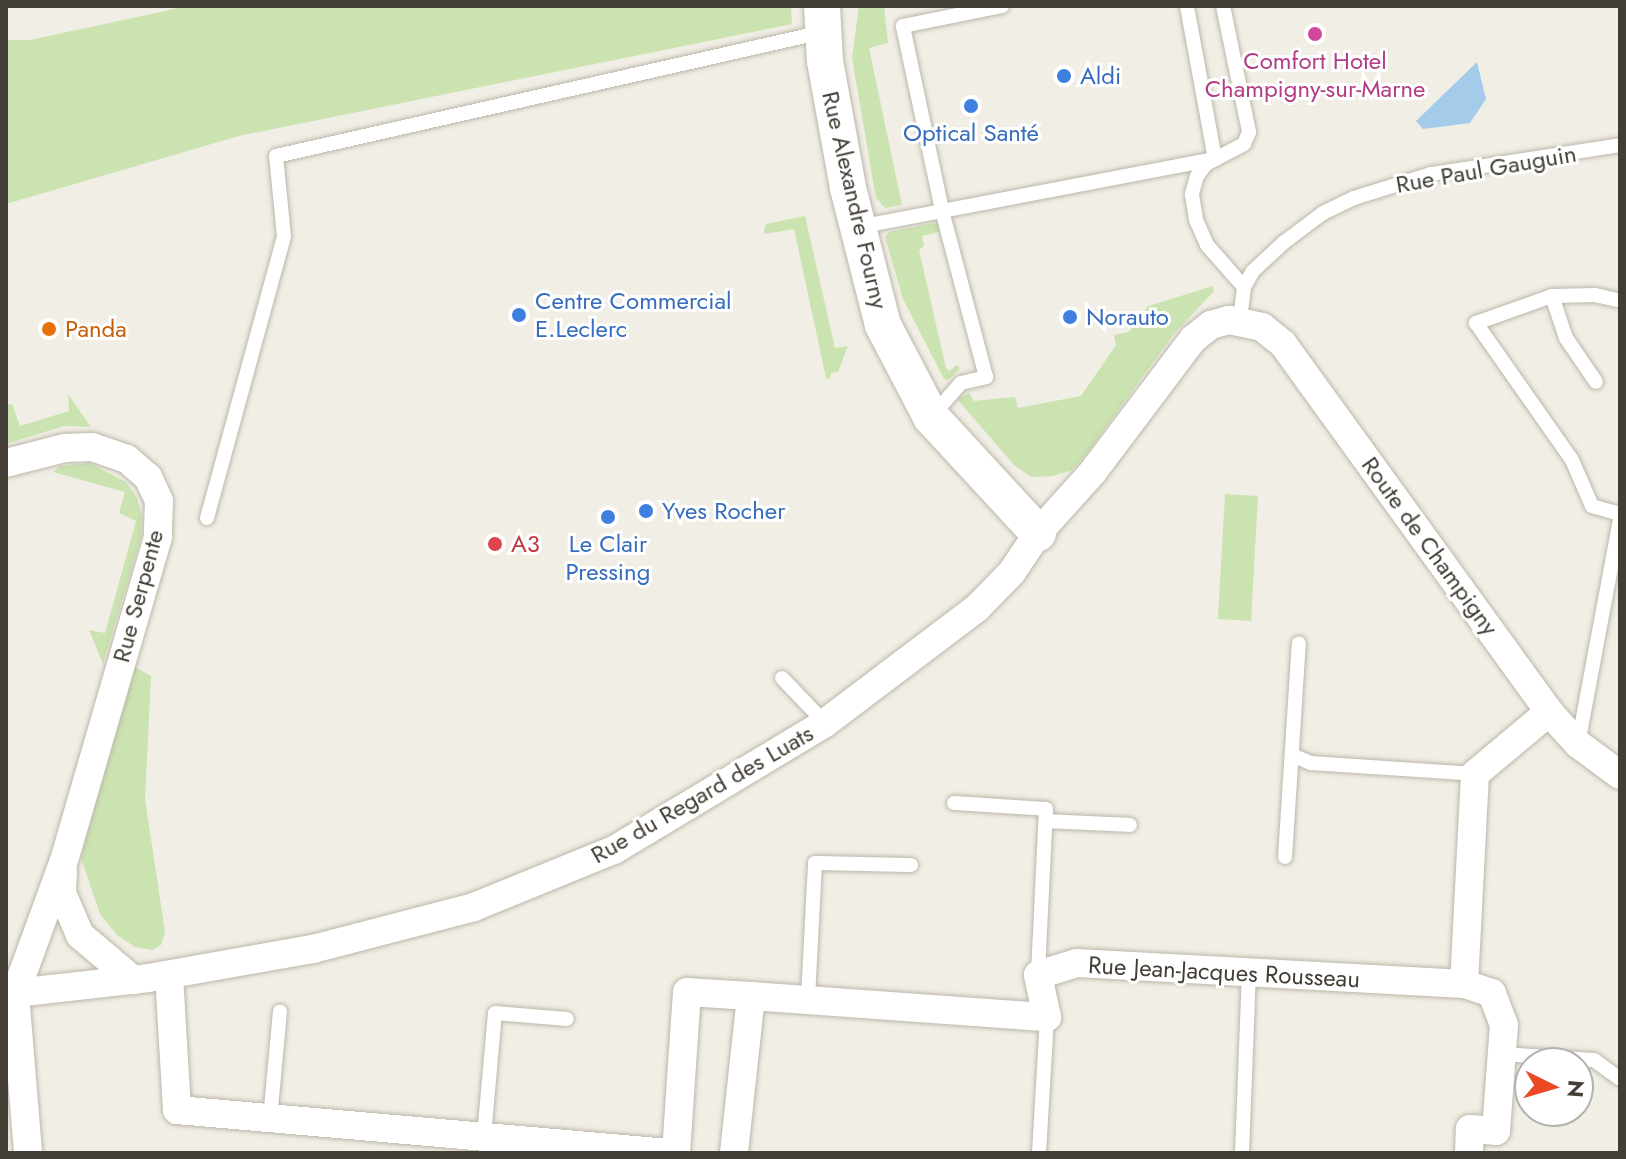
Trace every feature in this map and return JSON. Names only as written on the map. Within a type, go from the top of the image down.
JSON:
[{"type":"street","name":"Rue Alexandre Fourny","points":[[823,19],[825,61],[857,227],[883,325],[931,417],[1038,533]]},
{"type":"street","name":"Rue du Regard des Luats","points":[[11,994],[169,975],[313,949],[474,907],[614,850],[825,723],[977,608],[1012,572],[1038,533],[1092,473],[1193,339],[1219,322],[1240,319]]},
{"type":"street","name":"Route de Champigny","points":[[1240,319],[1262,327],[1283,344],[1549,712],[1578,744],[1620,775]]},
{"type":"street","name":"Rue Serpente","points":[[6,463],[65,448],[92,447],[127,459],[148,477],[159,501],[158,537],[63,863],[11,994]]},
{"type":"street","points":[[1469,1153],[1470,1129],[1496,1131],[1504,1025],[1492,993],[1464,984],[1475,774],[1549,712]]},
{"type":"street","name":"Rue Serpente","points":[[63,863],[62,893],[80,935],[133,980]]},
{"type":"street","name":"Rue Jean-Jacques Rousseau","points":[[1038,975],[1077,963],[1464,984]]},
{"type":"street","points":[[169,975],[177,1110],[664,1153]]},
{"type":"street","points":[[676,1153],[687,992],[1047,1017],[1038,975]]},
{"type":"street","points":[[11,994],[28,1153]]},
{"type":"street","points":[[733,1153],[751,996]]},
{"type":"lane","points":[[931,417],[961,383],[986,377],[942,210],[903,26],[1002,6]]},
{"type":"lane","points":[[1187,6],[1215,159]]},
{"type":"lane","points":[[1223,6],[1249,132],[1244,144],[1215,159],[1197,176],[1192,194],[1196,220],[1207,245],[1244,287],[1240,319]]},
{"type":"lane","points":[[207,518],[284,236],[276,156],[823,19]]},
{"type":"lane","name":"Rue Paul Gauguin","points":[[1244,287],[1253,271],[1283,243],[1323,213],[1354,198],[1431,174],[1620,145]]},
{"type":"lane","points":[[857,227],[1215,159]]},
{"type":"lane","points":[[1578,744],[1620,516],[1592,506],[1572,460],[1476,323],[1552,296],[1595,295],[1617,300]]},
{"type":"lane","points":[[1552,296],[1566,338],[1596,382]]},
{"type":"lane","points":[[1285,857],[1299,643]]},
{"type":"lane","points":[[782,678],[825,723]]},
{"type":"lane","points":[[1292,755],[1311,763],[1475,774]]},
{"type":"lane","points":[[954,803],[1046,809],[1038,975]]},
{"type":"lane","points":[[1046,821],[1130,825]]},
{"type":"lane","points":[[808,998],[815,863],[911,865]]},
{"type":"lane","points":[[1242,1153],[1249,973]]},
{"type":"lane","points":[[270,1119],[280,1011]]},
{"type":"lane","points":[[484,1136],[495,1013],[567,1019]]},
{"type":"lane","points":[[1039,1153],[1047,1017]]},
{"type":"lane","points":[[1502,1054],[1594,1060],[1620,1079]]},
{"type":"green space","points":[[188,6],[791,6],[792,24],[239,136],[6,204],[6,40],[30,40]]},
{"type":"green space","points":[[859,6],[884,6],[888,43],[869,48],[902,205],[885,208],[876,198],[852,58]]},
{"type":"green space","points":[[805,216],[835,348],[848,346],[838,372],[831,373],[830,379],[826,378],[794,229],[765,234],[764,230],[766,224]]},
{"type":"green space","points":[[933,223],[943,225],[943,231],[922,236],[924,246],[919,250],[946,368],[949,371],[957,365],[960,369],[948,380],[944,379],[903,299],[885,237],[889,232]]},
{"type":"green space","points":[[1213,286],[1214,291],[1173,335],[1072,470],[1052,476],[1031,477],[1014,465],[957,399],[969,393],[974,401],[1015,397],[1018,408],[1081,396],[1116,345],[1114,335],[1129,332],[1148,306]]},
{"type":"green space","points":[[68,394],[91,427],[64,426],[6,444],[6,405],[12,404],[20,426],[69,411]]},
{"type":"green space","points":[[89,463],[126,482],[137,498],[142,516],[141,537],[103,664],[89,630],[105,633],[136,521],[119,513],[125,492],[53,472],[60,466]]},
{"type":"green space","points":[[1225,494],[1258,496],[1251,621],[1218,619]]},
{"type":"green space","points":[[133,666],[151,676],[145,799],[165,932],[161,945],[152,950],[135,947],[117,935],[100,914],[81,858]]},
{"type":"water","points":[[1477,62],[1486,99],[1470,123],[1423,129],[1416,121]]},
{"type":"place","name":"Comfort Hotel Champigny-sur-Marne","points":[[1315,34]]},
{"type":"place","name":"Aldi","points":[[1064,76]]},
{"type":"place","name":"Optical Santé","points":[[971,106]]},
{"type":"place","name":"Centre Commercial E.Leclerc","points":[[519,315]]},
{"type":"place","name":"Norauto","points":[[1070,317]]},
{"type":"place","name":"Panda","points":[[49,329]]},
{"type":"place","name":"Yves Rocher","points":[[646,511]]},
{"type":"place","name":"Le Clair Pressing","points":[[608,517]]},
{"type":"place","name":"A3","points":[[495,544]]}]
